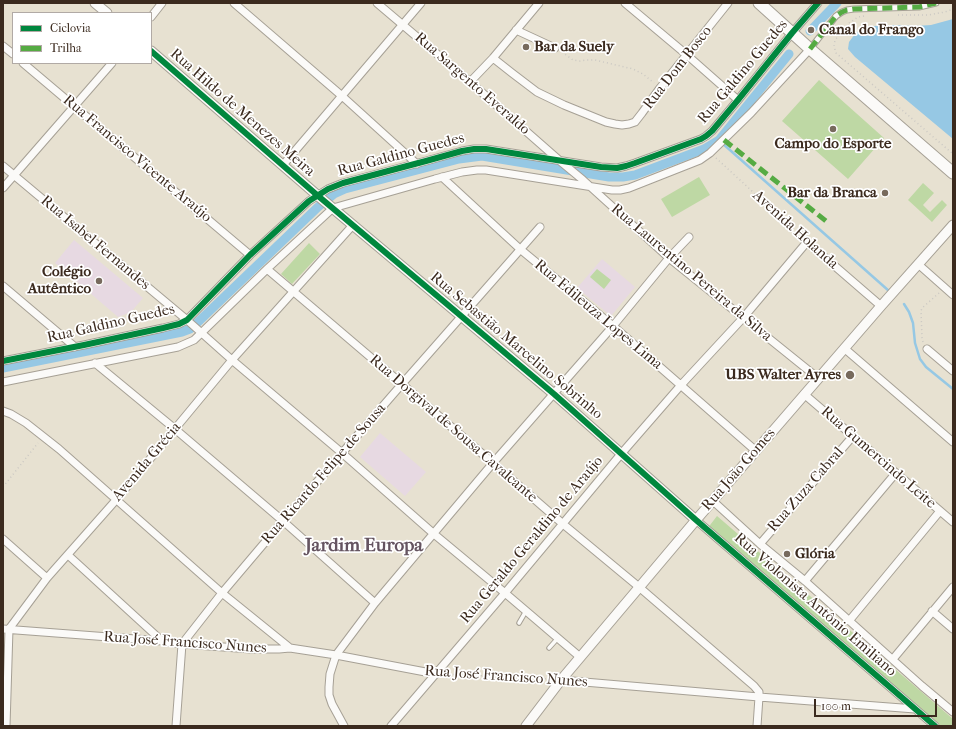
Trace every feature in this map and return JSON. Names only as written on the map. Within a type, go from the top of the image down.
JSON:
[{"type":"main road","points":[[759,3],[953,173]]},
{"type":"street","points":[[95,3],[106,12]]},
{"type":"street","points":[[152,16],[162,3]]},
{"type":"street","points":[[234,3],[342,96],[417,164]]},
{"type":"street","name":"Rua Sargento Everaldo","points":[[376,3],[567,166]]},
{"type":"street","points":[[283,165],[421,3]]},
{"type":"street","points":[[470,82],[493,58],[539,3]]},
{"type":"street","points":[[625,3],[738,100]]},
{"type":"street","name":"Rua Dom Bosco","points":[[493,58],[537,92],[606,122],[622,125],[630,124],[639,118],[660,88],[728,3]]},
{"type":"street","name":"Rua Galdino Guedes","points":[[3,361],[164,328],[187,320],[250,255],[308,201],[328,189],[343,183],[474,149],[486,149],[601,167],[617,168],[701,139],[712,131],[818,3]]},
{"type":"street","name":"Rua Galdino Guedes","points":[[3,382],[178,346],[194,340],[266,269],[333,208],[442,177],[477,170],[486,170],[620,190],[629,188],[700,160],[710,153],[751,113],[810,49],[836,16],[842,12],[854,8],[913,8],[936,3]]},
{"type":"street","points":[[516,30],[555,48]]},
{"type":"street","points":[[3,46],[12,53]]},
{"type":"street","name":"Rua Hildo de Menezes Meira","points":[[152,52],[317,195]]},
{"type":"street","name":"Rua Francisco Vicente Araújo","points":[[25,64],[250,255]]},
{"type":"street","points":[[3,188],[111,64]]},
{"type":"street","name":"Rua Isabel Fernandes","points":[[3,166],[187,320],[434,534],[580,657]]},
{"type":"street","name":"Rua Laurentino Pereira da Silva","points":[[567,166],[669,258],[818,378]]},
{"type":"street","name":"Rua Edileuza Lopes Lima","points":[[442,177],[520,249],[613,326],[756,451]]},
{"type":"street","name":"Rua Sebastião Marcelino Sobrinho","points":[[317,195],[554,394],[696,520]]},
{"type":"street","name":"Avenida Grécia","points":[[6,629],[47,578],[116,500],[232,360],[353,225]]},
{"type":"street","name":"Rua João Gomes","points":[[528,724],[561,680],[696,520],[844,348],[953,225]]},
{"type":"street","name":"Rua Ricardo Felipe de Sousa","points":[[182,644],[222,593],[283,521],[540,227]]},
{"type":"street","points":[[344,726],[332,704],[329,695],[330,674],[336,655],[375,603],[493,463],[613,326],[669,258],[689,237]]},
{"type":"street","name":"Avenida Holanda","points":[[807,242],[881,306]]},
{"type":"street","name":"Rua Geraldo Geraldino de Araújo","points":[[391,726],[621,454],[681,385],[743,318],[807,242]]},
{"type":"street","points":[[918,264],[953,295]]},
{"type":"street","name":"Rua Dorgival de Sousa Cavalcante","points":[[266,269],[754,686],[759,697]]},
{"type":"street","points":[[3,286],[75,347]]},
{"type":"street","points":[[844,348],[953,442]]},
{"type":"street","points":[[927,349],[953,371]]},
{"type":"street","points":[[95,363],[283,521],[375,603]]},
{"type":"street","name":"Rua Gumercindo Leite","points":[[804,394],[895,474],[953,522]]},
{"type":"street","points":[[3,411],[21,420],[59,449],[222,593],[290,648]]},
{"type":"street","name":"Rua Zuza Cabral","points":[[760,544],[853,436]]},
{"type":"street","points":[[805,581],[895,474]]},
{"type":"street","name":"Rua Violonista Antônio Emiliano","points":[[713,501],[760,544],[805,581],[953,712]]},
{"type":"street","points":[[849,620],[940,511]]},
{"type":"street","name":"Rua Violonista Antônio Emiliano","points":[[696,520],[935,726]]},
{"type":"street","points":[[3,539],[47,578]]},
{"type":"street","points":[[68,554],[162,641]]},
{"type":"street","points":[[893,659],[953,587]]},
{"type":"street","points":[[932,611],[953,629]]},
{"type":"street","points":[[6,629],[6,726]]},
{"type":"street","name":"Rua José Francisco Nunes","points":[[6,629],[251,649],[279,650],[290,648],[436,674]]},
{"type":"street","points":[[176,726],[182,644]]},
{"type":"street","name":"Rua José Francisco Nunes","points":[[561,680],[915,709]]},
{"type":"street","points":[[757,726],[759,697]]},
{"type":"lane","points":[[519,623],[526,611]]},
{"type":"lane","points":[[549,648],[558,638]]},
{"type":"path","points":[[896,15],[928,15],[953,9]]},
{"type":"path","points":[[864,16],[858,17],[849,23],[835,40],[834,46],[836,53],[953,154]]},
{"type":"path","points":[[555,48],[573,60],[595,60],[633,69],[643,74],[660,88]]},
{"type":"path","points":[[927,349],[922,338],[921,311],[922,308],[944,288]]},
{"type":"path","points":[[3,487],[43,437]]},
{"type":"shaded area","name":"Colégio Autêntico","points":[[74,240],[143,298],[131,312],[118,317],[55,263]]},
{"type":"shaded area","points":[[602,259],[635,287],[611,316],[577,288]]},
{"type":"shaded area","points":[[380,433],[426,472],[405,496],[360,457]]},
{"type":"green space","name":"Campo do Esporte","points":[[819,80],[884,138],[848,179],[782,121]]},
{"type":"green space","points":[[699,177],[710,195],[672,217],[661,199]]},
{"type":"green space","points":[[923,183],[934,193],[923,205],[930,212],[942,200],[947,205],[932,222],[908,200]]},
{"type":"green space","points":[[309,243],[320,254],[292,284],[281,274]]},
{"type":"green space","points":[[597,269],[611,280],[604,289],[590,277]]},
{"type":"green space","points":[[717,516],[953,719],[953,726],[940,726],[707,529]]},
{"type":"water","points":[[953,19],[953,139],[855,57],[848,49],[849,42],[861,29],[874,26],[931,25]]},
{"type":"waterway","name":"Canal do Frango","points":[[810,31],[837,3]]},
{"type":"waterway","name":"Canal do Frango","points":[[3,368],[182,332],[190,329],[318,207],[334,194],[345,189],[459,159],[482,156],[609,177],[623,177],[635,175],[704,149],[719,140],[789,54]]},
{"type":"waterway","points":[[722,143],[889,291]]},
{"type":"waterway","points":[[904,304],[913,323],[915,343],[920,359],[926,367],[953,389]]},
{"type":"marked path","points":[[810,49],[836,16],[847,10],[919,7],[936,3]]},
{"type":"marked path","points":[[724,140],[826,221]]},
{"type":"cycle path","points":[[3,361],[163,328],[179,324],[187,320],[250,255],[309,201],[328,189],[343,183],[474,149],[486,149],[601,167],[617,168],[701,139],[712,131],[818,3]]},
{"type":"cycle path","points":[[152,52],[317,195],[554,394],[696,520],[935,726]]},
{"type":"place","name":"Canal do Frango","points":[[811,30]]},
{"type":"place","name":"Bar da Suely","points":[[526,47]]},
{"type":"place","name":"Campo do Esporte","points":[[833,129]]},
{"type":"place","name":"Bar da Branca","points":[[885,193]]},
{"type":"place","name":"Colégio Autêntico","points":[[99,281]]},
{"type":"place","name":"UBS Walter Ayres","points":[[850,375]]},
{"type":"place","name":"Glória","points":[[787,554]]},
{"type":"district","name":"Jardim Europa","points":[[364,546]]}]
